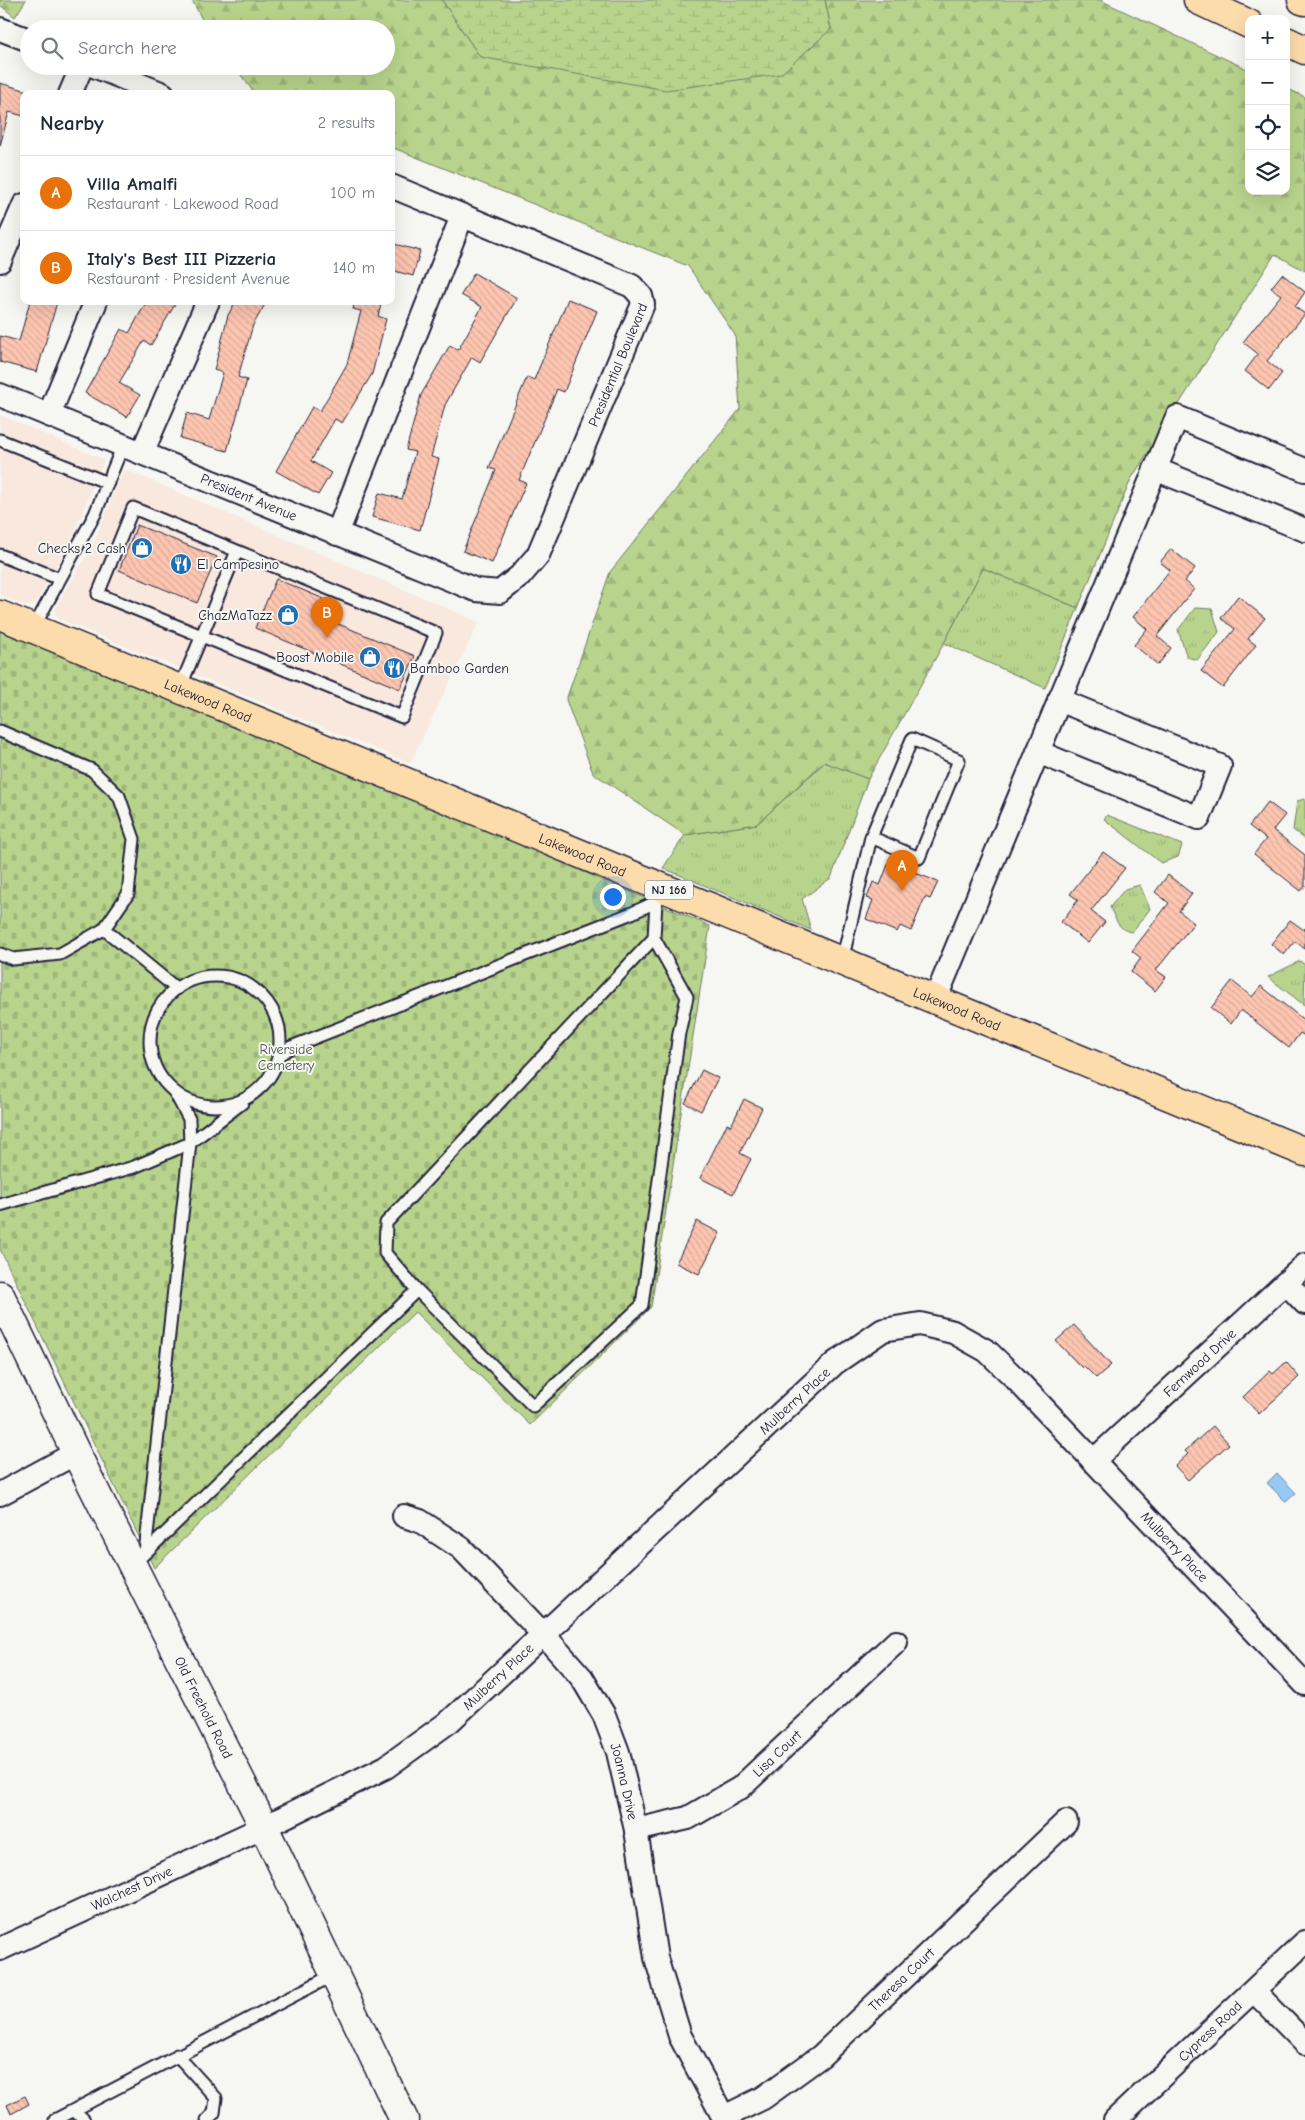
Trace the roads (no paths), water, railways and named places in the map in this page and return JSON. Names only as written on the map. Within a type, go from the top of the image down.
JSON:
[{"type":"main road","points":[[1198,0],[1245,22]]},
{"type":"main road","points":[[1290,43],[1305,50]]},
{"type":"main road","name":"Lakewood Road","points":[[0,615],[180,688],[661,896],[842,961],[1305,1152]]},
{"type":"main road","name":"Old Freehold Road","points":[[0,1295],[76,1453],[139,1560],[404,2120]]},
{"type":"street","points":[[0,29],[20,37]]},
{"type":"street","points":[[72,90],[78,75]]},
{"type":"street","points":[[116,75],[154,90]]},
{"type":"street","name":"Presidential Boulevard","points":[[395,188],[632,286],[641,296],[643,304],[538,555],[520,576],[500,592]]},
{"type":"street","points":[[0,261],[20,214]]},
{"type":"street","points":[[336,534],[462,216]]},
{"type":"street","points":[[49,415],[94,305]]},
{"type":"street","points":[[133,449],[206,305]]},
{"type":"street","name":"President Avenue","points":[[0,395],[476,590],[500,592]]},
{"type":"street","points":[[935,1000],[1176,417],[1305,470]]},
{"type":"street","points":[[1155,469],[1305,530]]},
{"type":"street","points":[[1038,752],[1198,818],[1220,766],[1059,700]]},
{"type":"street","name":"Fernwood Drive","points":[[1094,1461],[1305,1265]]},
{"type":"street","points":[[1286,1283],[1305,1303]]},
{"type":"street","name":"Mulberry Place","points":[[264,1827],[386,1767],[450,1722],[835,1362],[883,1330],[920,1324],[953,1332],[987,1351],[1305,1684]]},
{"type":"street","points":[[0,1494],[76,1453]]},
{"type":"street","name":"Joanna Drive","points":[[404,1516],[420,1521],[461,1548],[582,1678],[604,1714],[618,1752],[636,1830],[656,1958],[680,2036],[724,2119]]},
{"type":"street","name":"Lisa Court","points":[[636,1830],[688,1818],[740,1788],[896,1642]]},
{"type":"street","name":"Theresa Court","points":[[724,2119],[764,2098],[821,2056],[1066,1822]]},
{"type":"street","name":"Walchest Drive","points":[[0,1949],[264,1827]]},
{"type":"street","name":"Cypress Road","points":[[1115,2120],[1305,1942]]},
{"type":"street","points":[[1254,1991],[1305,2043]]},
{"type":"lane","points":[[0,440],[108,482]]},
{"type":"lane","points":[[33,629],[95,514],[108,482],[133,449]]},
{"type":"lane","points":[[133,508],[237,551],[436,633],[402,717],[98,594],[133,508]]},
{"type":"lane","points":[[180,688],[237,551]]},
{"type":"lane","points":[[0,555],[60,579]]},
{"type":"lane","points":[[0,730],[92,770],[119,796],[134,839],[128,894],[104,929],[60,954],[13,959],[0,954]]},
{"type":"lane","points":[[842,961],[871,837],[912,739],[959,760],[919,858],[871,837]]},
{"type":"lane","points":[[654,938],[687,997],[679,1033],[642,1305],[533,1406],[417,1290],[385,1253],[386,1223],[654,938],[661,896]]},
{"type":"lane","points":[[279,1055],[291,1046],[661,896]]},
{"type":"lane","points":[[104,929],[176,989]]},
{"type":"lane","points":[[0,1205],[134,1167],[190,1143],[257,1091],[271,1075],[279,1055],[280,1033],[273,1012],[260,994],[241,981],[219,976],[197,979],[176,989],[161,1005],[152,1023],[150,1042],[153,1061],[161,1079],[175,1093],[189,1119],[190,1143],[139,1560]]},
{"type":"lane","points":[[175,1093],[197,1104],[222,1106],[238,1102],[257,1091]]},
{"type":"lane","points":[[139,1560],[417,1290]]},
{"type":"lane","points":[[54,2120],[335,1974]]},
{"type":"lane","points":[[177,2055],[216,2098],[214,2113],[207,2120]]},
{"type":"lane","points":[[74,2110],[84,2120]]},
{"type":"water","points":[[1277,1473],[1296,1493],[1286,1502],[1267,1483]]},
{"type":"place","name":"Checks 2 Cash","points":[[142,548]]},
{"type":"place","name":"El Campesino","points":[[181,564]]},
{"type":"place","name":"ChazMaTazz","points":[[288,615]]},
{"type":"place","name":"Italy's Best III Pizzeria","points":[[327,638]]},
{"type":"place","name":"Boost Mobile","points":[[370,657]]},
{"type":"place","name":"Bamboo Garden","points":[[394,668]]},
{"type":"place","name":"Villa Amalfi","points":[[902,891]]},
{"type":"park label","name":"Riverside Cemetery","points":[[286,1058]]}]
